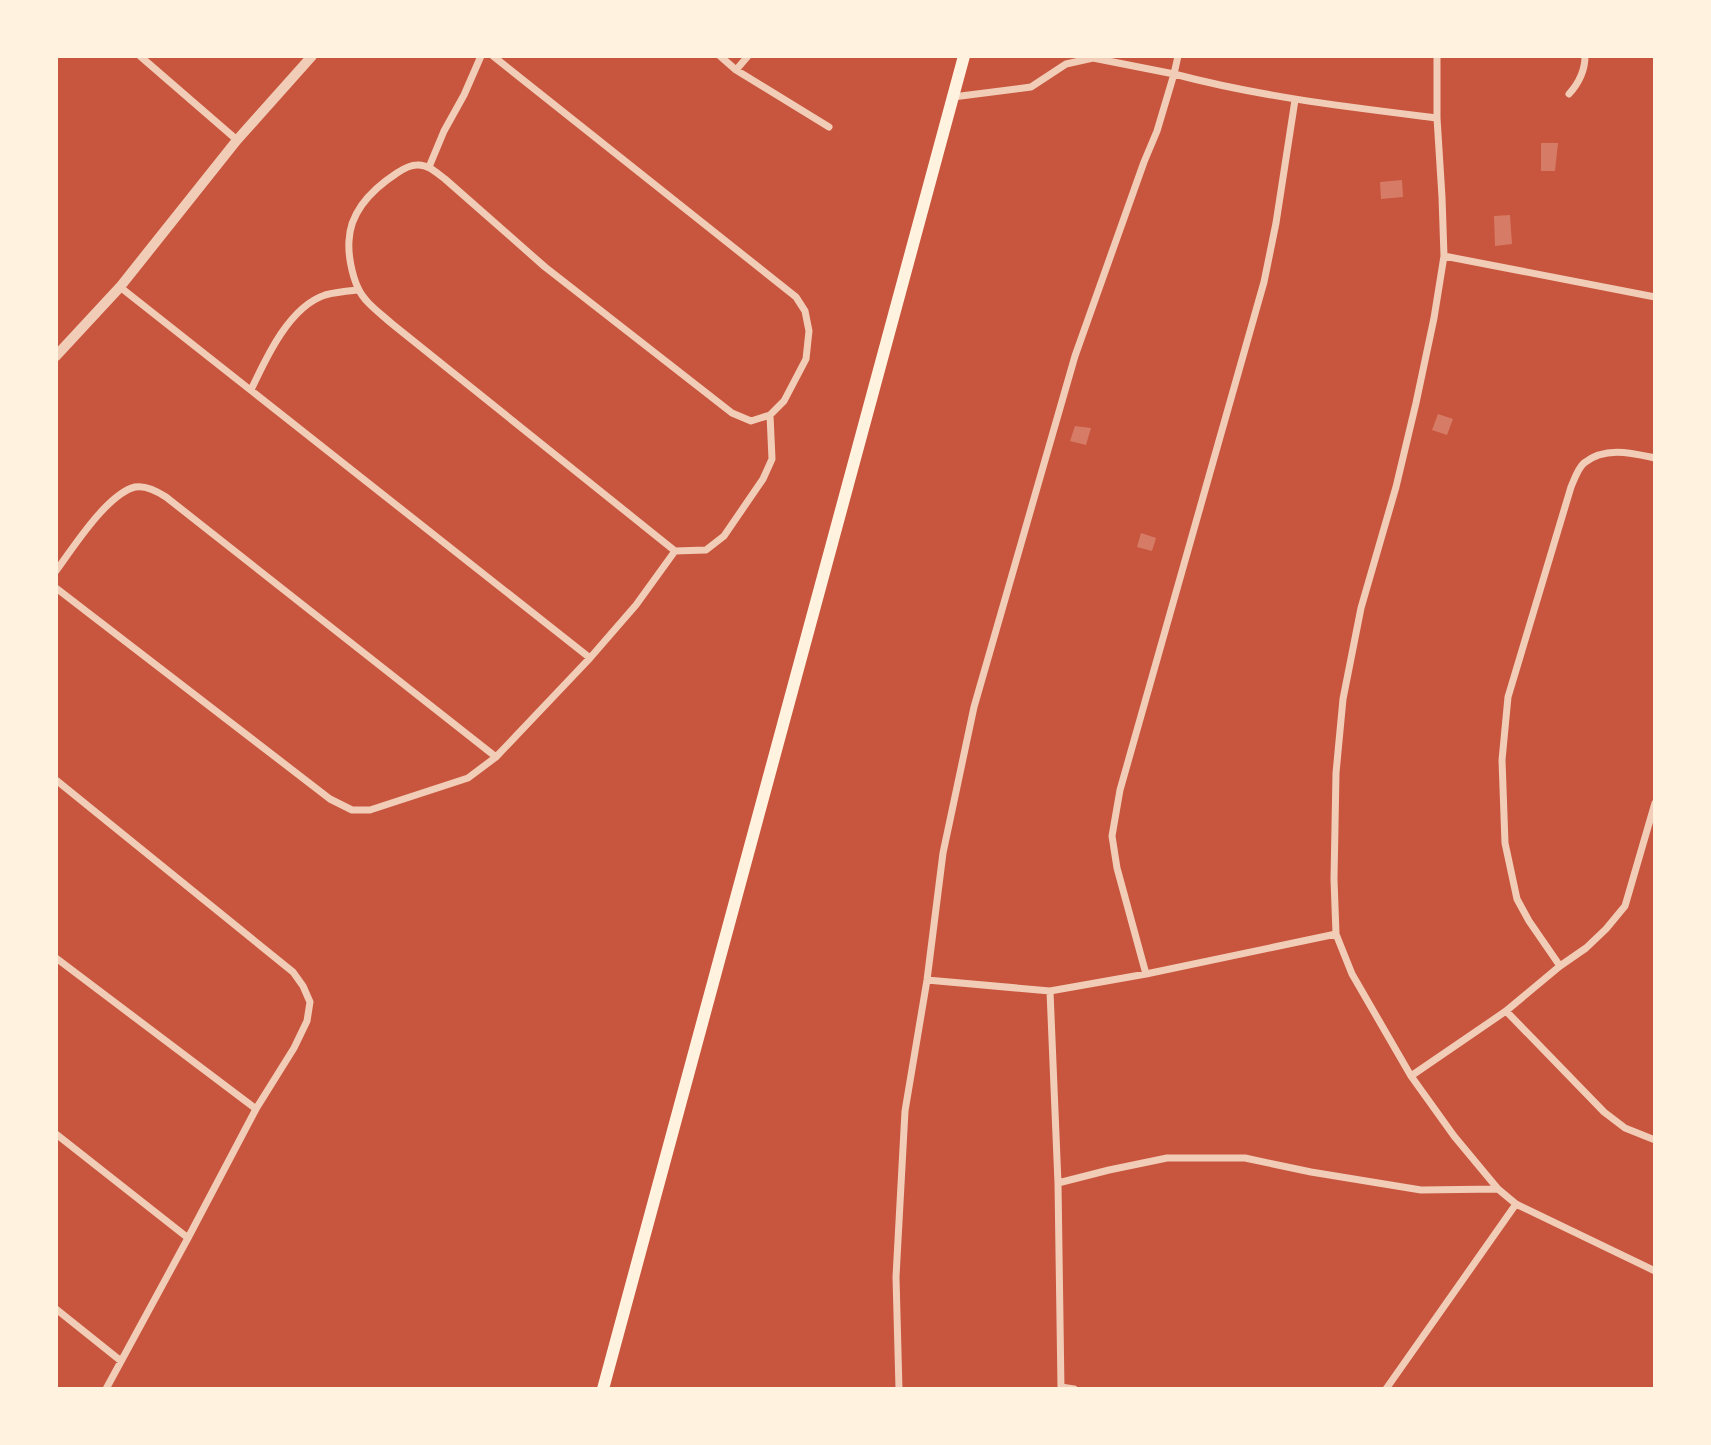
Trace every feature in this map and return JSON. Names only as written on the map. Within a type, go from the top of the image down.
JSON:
[{"type":"main road","points":[[603,1389],[964,56]]},
{"type":"street","points":[[140,56],[237,140]]},
{"type":"street","points":[[57,352],[120,287],[237,140],[313,56]]},
{"type":"street","points":[[429,167],[481,56]]},
{"type":"street","points":[[493,56],[796,298],[805,311],[809,331],[806,359],[784,401],[770,415],[751,421],[732,413],[545,267],[429,167],[416,165],[404,168],[382,183],[366,199],[355,217],[349,239],[358,290],[391,323],[675,551],[706,550],[724,536],[763,479],[772,459],[770,415]]},
{"type":"street","points":[[720,56],[736,70],[828,127]]},
{"type":"street","points":[[736,70],[748,56]]},
{"type":"street","points":[[899,1389],[896,1277],[905,1111],[927,980],[943,853],[974,707],[1075,356],[1157,131],[1178,56]]},
{"type":"street","points":[[1437,56],[1437,118],[1444,256],[1416,403],[1362,608],[1343,698],[1336,773],[1336,934],[1352,974],[1411,1076],[1454,1136],[1498,1188],[1516,1204],[1655,1272]]},
{"type":"street","points":[[1569,94],[1580,81],[1585,56]]},
{"type":"street","points":[[953,97],[1031,87],[1066,64],[1093,58],[1295,100],[1437,118]]},
{"type":"street","points":[[1146,974],[1117,868],[1112,836],[1120,790],[1264,282],[1295,100]]},
{"type":"street","points":[[1444,256],[1655,297]]},
{"type":"street","points":[[120,287],[590,658]]},
{"type":"street","points":[[251,390],[268,355],[303,307],[324,296],[358,290]]},
{"type":"street","points":[[1560,966],[1517,899],[1505,843],[1502,760],[1508,697],[1571,488],[1582,464],[1597,456],[1620,451],[1655,458]]},
{"type":"street","points":[[56,571],[109,502],[136,487],[159,492],[496,757]]},
{"type":"street","points":[[56,588],[330,799],[352,810],[370,810],[468,778],[496,757],[590,658],[636,605],[675,551]]},
{"type":"street","points":[[56,780],[278,958],[293,972],[310,1002],[306,1021],[294,1048],[256,1109],[106,1389]]},
{"type":"street","points":[[1411,1076],[1506,1011],[1606,929],[1625,905],[1655,803]]},
{"type":"street","points":[[927,980],[1050,991],[1336,934]]},
{"type":"street","points":[[56,958],[256,1109]]},
{"type":"street","points":[[1050,991],[1058,1184],[1061,1388],[1074,1389]]},
{"type":"street","points":[[1506,1011],[1604,1112],[1625,1128],[1655,1140]]},
{"type":"street","points":[[56,1134],[188,1238]]},
{"type":"street","points":[[1058,1184],[1167,1158],[1245,1158],[1421,1190],[1498,1188]]},
{"type":"street","points":[[1386,1389],[1516,1204]]},
{"type":"street","points":[[56,1309],[121,1361]]},
{"type":"building","points":[[1541,143],[1558,143],[1555,171],[1541,171]]},
{"type":"building","points":[[1402,180],[1403,197],[1381,199],[1380,182]]},
{"type":"building","points":[[1510,215],[1512,244],[1495,246],[1494,216]]},
{"type":"building","points":[[1438,414],[1453,419],[1447,435],[1432,430]]},
{"type":"building","points":[[1075,426],[1091,428],[1086,445],[1070,441]]},
{"type":"building","points":[[1141,533],[1156,538],[1152,551],[1137,547]]}]
